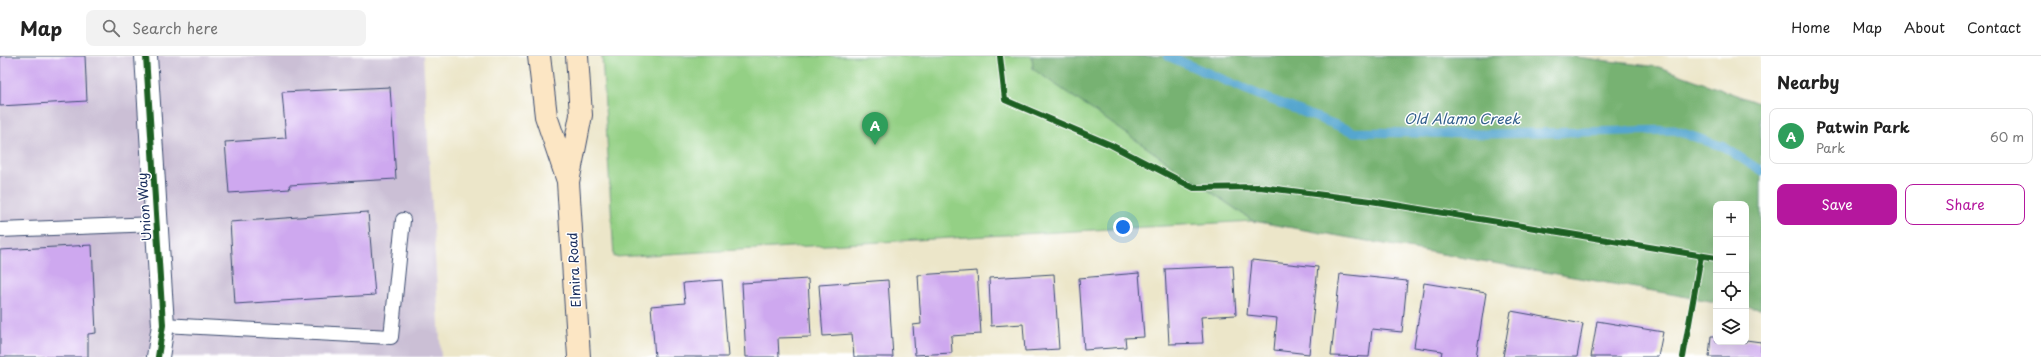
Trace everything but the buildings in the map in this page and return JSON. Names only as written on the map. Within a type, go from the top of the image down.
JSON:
[{"type":"main road","name":"Elmira Road","points":[[539,56],[546,116],[568,182]]},
{"type":"main road","name":"Elmira Road","points":[[577,56],[581,116],[568,182],[579,357]]},
{"type":"street","name":"Union Way","points":[[146,56],[163,325],[158,357]]},
{"type":"lane","points":[[163,325],[391,337],[403,220]]},
{"type":"lane","points":[[0,230],[156,224]]},
{"type":"shaded area","points":[[0,56],[423,56],[441,357],[0,357]]},
{"type":"green space","points":[[602,56],[1032,56],[1034,69],[1253,221],[614,257]]},
{"type":"green space","points":[[1032,56],[1568,56],[1659,67],[1761,104],[1761,309],[1749,307],[1749,201],[1713,201],[1713,301],[1253,221],[1033,69]]},
{"type":"waterway","name":"Old Alamo Creek","points":[[1168,56],[1259,95],[1354,132],[1485,134],[1674,130],[1724,147],[1761,171]]},
{"type":"cycle path","points":[[146,56],[163,325],[158,357]]},
{"type":"cycle path","points":[[1000,56],[1005,100],[1111,145],[1194,188],[1260,187],[1371,201],[1713,258]]},
{"type":"cycle path","points":[[1683,357],[1701,256]]},
{"type":"place","name":"Patwin Park","points":[[875,145]]}]
